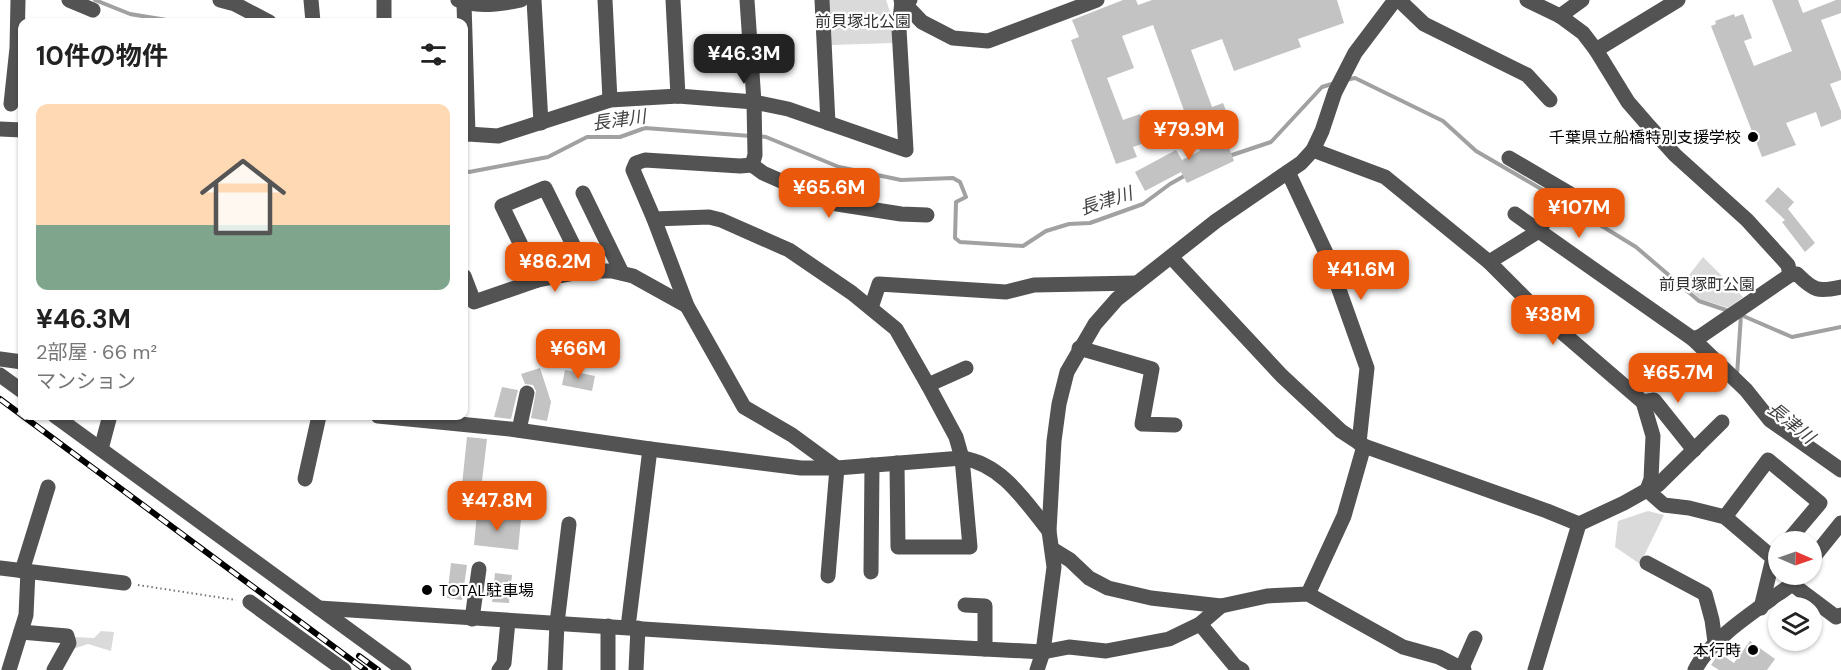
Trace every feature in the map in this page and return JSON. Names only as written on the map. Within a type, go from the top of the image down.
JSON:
[{"type":"street","points":[[18,0],[19,18]]},
{"type":"street","points":[[69,0],[93,10]]},
{"type":"street","points":[[220,0],[235,2],[262,18]]},
{"type":"street","points":[[311,0],[313,18]]},
{"type":"street","points":[[384,0],[384,18]]},
{"type":"street","points":[[462,18],[461,1],[499,4],[521,0]]},
{"type":"street","points":[[534,0],[541,123]]},
{"type":"street","points":[[605,0],[610,100]]},
{"type":"street","points":[[673,0],[678,96]]},
{"type":"street","points":[[747,0],[754,102],[755,155],[752,165]]},
{"type":"street","points":[[822,0],[828,123]]},
{"type":"street","points":[[468,133],[498,136],[610,100],[678,96],[754,102],[788,110],[906,150],[899,29],[904,0]]},
{"type":"street","points":[[904,0],[922,22],[953,39],[988,41],[1097,0]]},
{"type":"street","points":[[1037,670],[1043,652],[1053,567],[1049,531],[1054,441],[1059,404],[1067,372],[1079,348],[1095,324],[1117,299],[1215,221],[1301,163],[1313,150],[1335,92],[1355,52],[1397,0],[1424,24],[1527,75],[1550,100]]},
{"type":"street","points":[[1527,0],[1560,16],[1583,33],[1628,102],[1668,147],[1747,220],[1788,265],[1791,274]]},
{"type":"street","points":[[1560,16],[1582,0]]},
{"type":"street","points":[[1596,50],[1678,0]]},
{"type":"street","points":[[0,48],[18,48]]},
{"type":"street","points":[[11,104],[18,60]]},
{"type":"street","points":[[0,129],[18,130]]},
{"type":"street","points":[[1313,150],[1385,177],[1489,262],[1542,315],[1643,402],[1653,436],[1651,479],[1647,490]]},
{"type":"street","points":[[1509,158],[1594,208]]},
{"type":"street","points":[[837,468],[792,435],[744,407],[687,306],[633,170],[636,163],[645,160],[752,165],[763,173],[831,203],[901,214],[927,215]]},
{"type":"street","points":[[1288,172],[1326,253],[1367,368],[1361,445],[1344,516],[1308,594]]},
{"type":"street","points":[[538,280],[502,206],[545,188],[586,270]]},
{"type":"street","points":[[1489,262],[1539,231],[1563,190]]},
{"type":"street","points":[[583,193],[622,273]]},
{"type":"street","points":[[1515,214],[1693,339],[1746,390],[1770,420],[1841,470]]},
{"type":"street","points":[[654,219],[710,217],[721,219],[789,250],[852,293],[896,329],[956,437],[962,458],[970,547],[898,547],[897,463]]},
{"type":"street","points":[[1171,257],[1282,376],[1341,431],[1361,445],[1579,524],[1658,485],[1722,422]]},
{"type":"street","points":[[468,286],[474,302],[538,280],[586,270],[612,271],[633,276],[687,306]]},
{"type":"street","points":[[1693,339],[1701,336],[1791,274],[1797,274],[1809,287],[1818,290],[1841,287]]},
{"type":"street","points":[[871,308],[879,284],[1006,292],[1034,285],[1137,283]]},
{"type":"street","points":[[1079,348],[1152,369],[1142,424],[1176,425]]},
{"type":"street","points":[[0,359],[18,361]]},
{"type":"street","points":[[928,385],[966,368]]},
{"type":"street","points":[[0,375],[18,388]]},
{"type":"street","points":[[519,430],[527,393]]},
{"type":"street","points":[[1643,402],[1654,400],[1694,450]]},
{"type":"street","points":[[61,420],[404,670]]},
{"type":"street","points":[[101,449],[109,420]]},
{"type":"street","points":[[305,479],[318,420]]},
{"type":"street","points":[[437,420],[801,468],[837,468],[962,458],[974,460],[995,470],[1013,486],[1049,531]]},
{"type":"street","points":[[636,670],[633,627],[650,449]]},
{"type":"street","points":[[1725,517],[1768,460],[1820,502],[1796,531]]},
{"type":"street","points":[[871,572],[872,465]]},
{"type":"street","points":[[828,576],[837,468]]},
{"type":"street","points":[[9,670],[26,615],[25,571],[48,488]]},
{"type":"street","points":[[1647,490],[1664,505],[1689,508],[1725,517],[1768,549]]},
{"type":"street","points":[[1822,547],[1841,523]]},
{"type":"street","points":[[555,670],[557,623],[569,524]]},
{"type":"street","points":[[1535,670],[1579,524]]},
{"type":"street","points":[[1052,549],[1070,560],[1089,578],[1108,588],[1151,598],[1221,606],[1267,596],[1308,594],[1403,647],[1439,657],[1462,670],[1475,638]]},
{"type":"street","points":[[1647,563],[1705,594],[1712,620],[1714,642]]},
{"type":"street","points":[[0,568],[124,583]]},
{"type":"street","points":[[472,619],[479,569]]},
{"type":"street","points":[[1761,608],[1768,583]]},
{"type":"street","points":[[1695,670],[1714,642],[1789,585]]},
{"type":"street","points":[[1802,585],[1836,617],[1841,615]]},
{"type":"street","points":[[250,602],[344,670]]},
{"type":"street","points":[[965,605],[984,606],[985,649]]},
{"type":"street","points":[[319,608],[831,641],[1043,652],[1069,647],[1106,651],[1169,639],[1200,624],[1221,606]]},
{"type":"street","points":[[502,666],[508,621]]},
{"type":"street","points":[[1200,624],[1235,666],[1242,670]]},
{"type":"street","points":[[608,626],[608,670]]},
{"type":"street","points":[[21,632],[67,636],[69,643],[54,670]]},
{"type":"path","points":[[124,583],[250,602]]},
{"type":"green space","name":"前貝塚北公園","points":[[828,0],[886,0],[894,24],[895,43],[831,45]]},
{"type":"green space","name":"前貝塚町公園","points":[[1703,257],[1743,297],[1729,308],[1700,299],[1683,283]]},
{"type":"green space","points":[[1648,511],[1664,515],[1640,564],[1615,547],[1618,521]]},
{"type":"green space","points":[[101,631],[114,632],[111,651],[88,644],[73,649],[77,643],[74,637],[94,638]]},
{"type":"building","points":[[1123,0],[1136,0],[1138,5],[1152,0],[1337,0],[1344,23],[1298,39],[1301,47],[1234,71],[1222,39],[1191,50],[1212,107],[1223,103],[1230,121],[1216,126],[1213,119],[1190,127],[1153,25],[1122,36],[1134,68],[1107,78],[1123,120],[1140,114],[1150,141],[1133,147],[1137,157],[1116,164],[1071,40],[1079,37],[1072,20]]},
{"type":"building","points":[[1772,0],[1798,0],[1803,13],[1841,0],[1841,13],[1821,20],[1841,72],[1841,80],[1830,84],[1841,111],[1841,119],[1821,127],[1816,112],[1786,123],[1796,145],[1762,157],[1711,26],[1716,24],[1715,21],[1734,14],[1735,17],[1743,14],[1752,38],[1744,41],[1754,66],[1792,51]]},
{"type":"building","points":[[1221,126],[1234,161],[1187,183],[1181,172],[1145,191],[1135,172],[1176,150],[1182,160],[1200,151],[1195,140]]},
{"type":"building","points":[[1778,187],[1794,202],[1788,209],[1815,243],[1805,252],[1782,222],[1785,220],[1765,201]]},
{"type":"building","points":[[540,368],[551,402],[547,421],[531,418],[536,391],[533,385],[525,384],[521,374]]},
{"type":"building","points":[[565,370],[595,376],[592,391],[562,385]]},
{"type":"building","points":[[502,387],[518,390],[511,419],[494,417]]},
{"type":"building","points":[[467,437],[487,439],[479,506],[460,504]]},
{"type":"building","points":[[477,513],[521,519],[518,550],[474,545]]},
{"type":"building","points":[[451,563],[467,565],[462,600],[447,598]]},
{"type":"building","points":[[495,573],[512,575],[509,603],[492,602]]},
{"type":"building","name":"本行時","points":[[1750,641],[1775,659],[1767,670],[1719,670],[1711,665],[1719,653],[1734,663]]},
{"type":"waterway","name":"長津川","points":[[95,0],[130,14],[154,18]]},
{"type":"waterway","name":"長津川","points":[[1345,80],[1355,78],[1443,121],[1476,151],[1555,197]]},
{"type":"waterway","name":"長津川","points":[[1229,156],[1271,142],[1322,87],[1335,83]]},
{"type":"waterway","name":"長津川","points":[[468,172],[548,157],[587,137],[620,137],[645,128],[751,136]]},
{"type":"waterway","name":"長津川","points":[[759,136],[839,167],[901,180],[953,178],[960,182],[966,197],[956,202],[955,238],[960,242],[1023,246],[1046,231],[1069,224],[1090,223],[1143,204],[1186,175]]},
{"type":"waterway","name":"長津川","points":[[1561,201],[1636,247],[1699,301],[1729,311]]},
{"type":"waterway","name":"長津川","points":[[1737,375],[1741,315],[1739,315]]},
{"type":"waterway","points":[[1741,315],[1792,337],[1841,327]]},
{"type":"railway","points":[[0,399],[18,412]]},
{"type":"railway","points":[[28,420],[365,670]]},
{"type":"railway","points":[[359,656],[378,670]]},
{"type":"place","name":"千葉県立船橋特別支援学校","points":[[1753,137]]},
{"type":"place","name":"TOTAL駐車場","points":[[427,590]]},
{"type":"place","name":"本行時","points":[[1753,650]]}]
